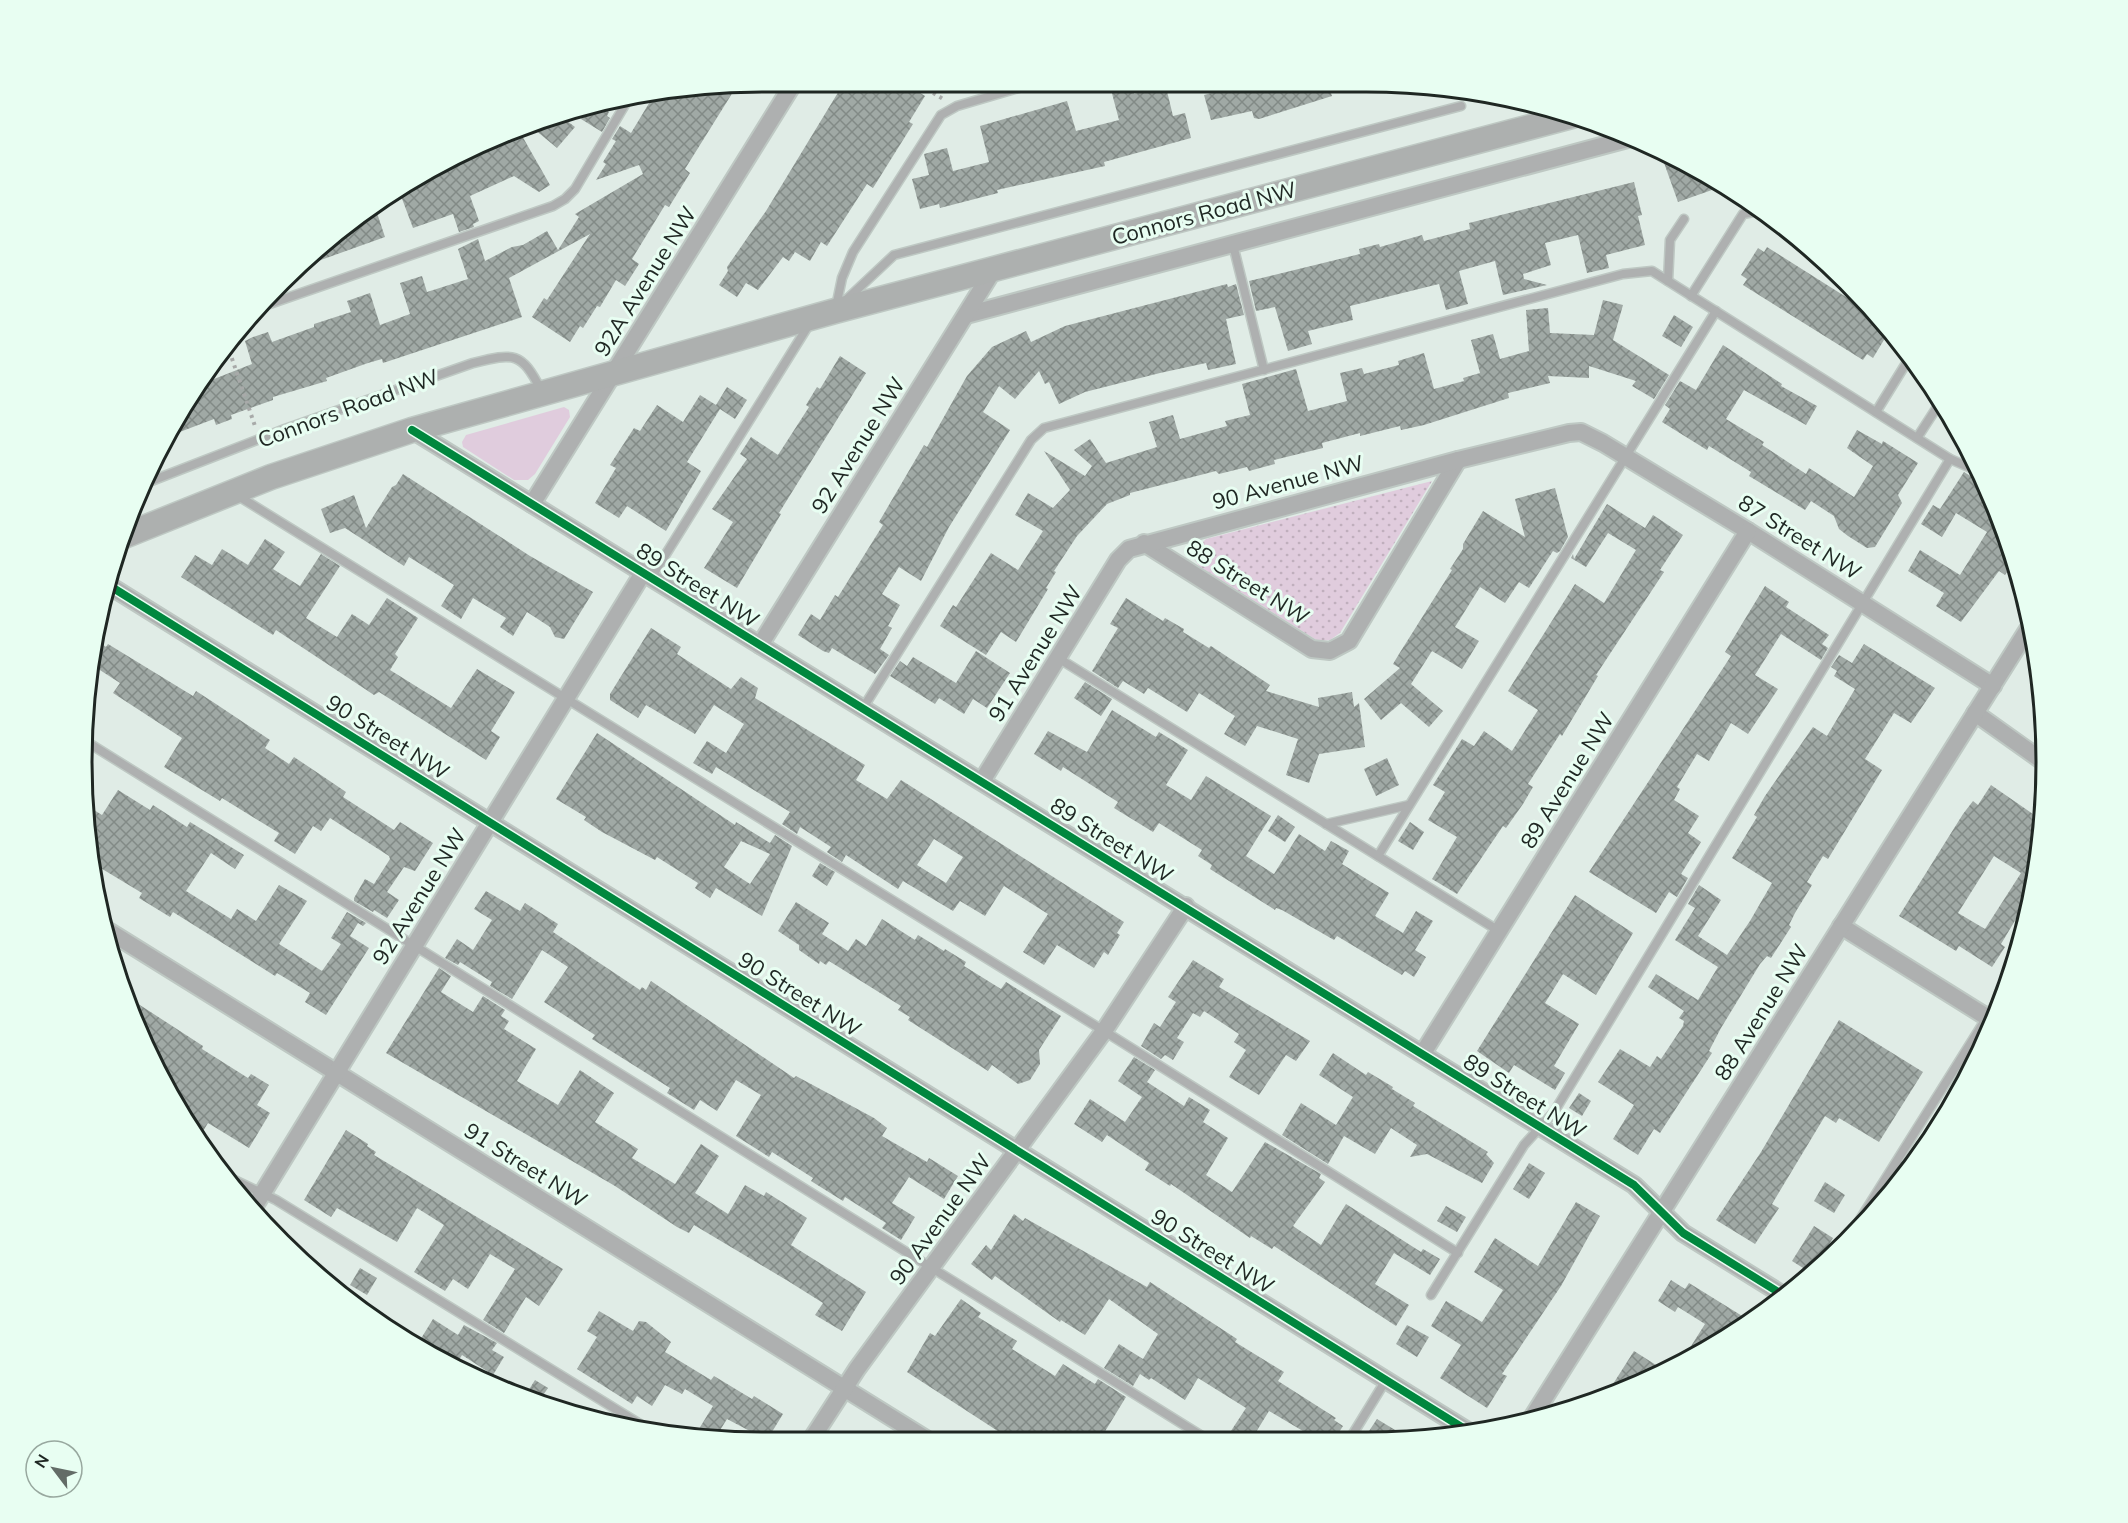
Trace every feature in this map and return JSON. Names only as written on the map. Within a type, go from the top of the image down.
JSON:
[{"type":"main road","name":"Connors Road NW","points":[[132,532],[232,492],[412,430],[824,314],[1558,120]]},
{"type":"street","name":"92A Avenue NW","points":[[532,504],[788,92]]},
{"type":"street","name":"Connors Road NW","points":[[966,315],[1619,141]]},
{"type":"street","name":"92 Avenue NW","points":[[760,645],[994,269]]},
{"type":"street","name":"89 Street NW","points":[[412,430],[1186,906],[1634,1185],[1683,1233],[1776,1291]]},
{"type":"street","name":"87 Street NW","points":[[1581,432],[1748,531],[1993,686]]},
{"type":"street","name":"90 Avenue NW","points":[[1137,546],[1458,460],[1581,432]]},
{"type":"street","name":"88 Street NW","points":[[1137,546],[1312,650],[1330,651],[1349,641],[1458,460]]},
{"type":"street","name":"89 Avenue NW","points":[[1423,1053],[1748,531]]},
{"type":"street","name":"91 Avenue NW","points":[[982,781],[1118,560],[1137,546]]},
{"type":"street","name":"92 Avenue NW","points":[[257,1202],[566,699],[647,575]]},
{"type":"street","name":"90 Street NW","points":[[114,588],[1459,1425]]},
{"type":"street","name":"88 Avenue NW","points":[[1537,1410],[2025,635]]},
{"type":"street","points":[[1975,713],[2036,756]]},
{"type":"street","name":"90 Avenue NW","points":[[816,1432],[844,1389],[1104,1030],[1186,906]]},
{"type":"street","points":[[1841,926],[1986,1016]]},
{"type":"street","name":"91 Street NW","points":[[114,934],[915,1432]]},
{"type":"lane","points":[[647,575],[824,314],[853,252],[930,128],[941,115],[957,106],[1005,92]]},
{"type":"lane","points":[[275,302],[553,206],[566,199],[575,189],[625,106]]},
{"type":"lane","name":"Connors Road NW","points":[[824,314],[894,255],[1461,106]]},
{"type":"lane","points":[[1691,296],[1743,214],[1751,213]]},
{"type":"lane","points":[[1668,281],[1670,240],[1684,219]]},
{"type":"lane","points":[[1233,244],[1264,370]]},
{"type":"lane","points":[[863,708],[1031,440],[1044,428],[1623,274],[1652,271],[1950,459],[1968,467]]},
{"type":"lane","points":[[1378,856],[1716,311]]},
{"type":"lane","name":"Connors Road NW","points":[[154,480],[285,429],[492,358],[501,356],[525,362],[542,393]]},
{"type":"lane","points":[[1876,412],[1906,364]]},
{"type":"lane","points":[[1917,438],[1936,409]]},
{"type":"lane","points":[[1431,1295],[1524,1145],[1554,1112],[1950,459]]},
{"type":"lane","points":[[232,492],[1104,1030],[1458,1253]]},
{"type":"lane","points":[[1058,658],[1499,931]]},
{"type":"lane","points":[[92,745],[1195,1432]]},
{"type":"lane","points":[[1326,824],[1409,805]]},
{"type":"lane","points":[[1873,1200],[1972,1046]]},
{"type":"lane","points":[[1896,1163],[1900,1166]]},
{"type":"lane","points":[[243,1184],[276,1200],[632,1419]]},
{"type":"lane","points":[[1354,1432],[1386,1380]]},
{"type":"path","points":[[933,92],[957,106]]},
{"type":"shaded area","points":[[564,407],[569,410],[570,417],[535,474],[528,480],[514,480],[463,447],[462,442],[466,435]]},
{"type":"shaded area","points":[[1432,481],[1340,633],[1330,640],[1318,641],[1199,566],[1194,559],[1194,551],[1206,539]]},
{"type":"building","points":[[838,92],[919,92],[925,96],[909,122],[913,124],[873,188],[867,184],[827,246],[821,242],[810,261],[795,252],[789,261],[783,257],[758,290],[746,283],[737,297],[719,285],[728,271],[727,267],[766,211]]},
{"type":"building","points":[[1112,92],[1134,92],[1134,94],[1167,92],[1173,116],[1185,113],[1191,138],[1104,162],[1105,166],[997,190],[998,193],[940,208],[939,204],[920,209],[912,179],[929,175],[924,154],[947,148],[953,171],[989,162],[980,126],[1067,101],[1076,131],[1119,120]]},
{"type":"building","points":[[1215,92],[1331,92],[1332,96],[1259,119],[1254,118],[1252,111],[1211,120],[1204,95]]},
{"type":"building","points":[[733,93],[685,169],[690,173],[669,207],[665,205],[632,259],[639,264],[625,286],[616,280],[600,307],[597,306],[583,328],[580,326],[570,342],[532,317],[544,298],[547,300],[590,234],[509,278],[522,317],[383,363],[382,359],[368,363],[326,378],[327,381],[273,397],[273,400],[231,415],[232,419],[216,425],[214,419],[177,433],[210,380],[252,364],[245,341],[253,337],[268,332],[272,342],[314,327],[314,324],[351,312],[347,301],[370,293],[380,325],[410,314],[400,283],[422,276],[427,292],[468,279],[458,249],[478,239],[485,261],[512,247],[523,245],[547,231],[558,250],[579,217],[575,214],[643,174],[639,165],[596,180],[606,164],[603,162],[616,141],[612,139],[620,126],[631,133],[650,101]]},
{"type":"building","points":[[606,110],[609,112],[607,116],[610,118],[602,132],[581,119],[583,115]]},
{"type":"building","points":[[567,121],[575,127],[557,148],[536,131]]},
{"type":"building","points":[[522,136],[550,185],[539,192],[514,176],[470,196],[479,221],[473,224],[474,227],[459,232],[453,214],[413,228],[401,196],[465,161]]},
{"type":"building","points":[[1663,161],[1715,189],[1678,202]]},
{"type":"building","points":[[1634,182],[1642,215],[1638,216],[1645,245],[1606,255],[1609,268],[1587,273],[1578,235],[1545,243],[1551,265],[1523,274],[1524,279],[1547,285],[1503,295],[1495,261],[1459,271],[1468,304],[1446,310],[1439,284],[1350,306],[1353,320],[1308,331],[1312,344],[1288,351],[1275,307],[1256,311],[1249,281],[1360,254],[1359,249],[1379,244],[1380,247],[1422,235],[1424,241],[1470,229],[1469,223]]},
{"type":"building","points":[[377,213],[385,237],[316,262]]},
{"type":"building","points":[[1767,247],[1852,301],[1885,338],[1873,358],[1867,354],[1863,360],[1743,285],[1747,279],[1741,275],[1758,248],[1764,252]]},
{"type":"building","points":[[1227,284],[1228,287],[1236,284],[1244,315],[1226,319],[1236,364],[1208,370],[1206,363],[1160,373],[1085,392],[1059,404],[1049,382],[1045,384],[1039,371],[1015,399],[999,386],[983,412],[1010,430],[949,527],[921,581],[899,567],[882,594],[900,605],[888,626],[892,628],[880,649],[889,655],[875,674],[832,648],[829,653],[823,651],[798,635],[811,614],[820,620],[835,595],[838,597],[883,525],[879,522],[924,445],[927,447],[967,376],[992,347],[1026,331],[1031,342],[1065,326]]},
{"type":"building","points":[[1603,300],[1623,305],[1613,340],[1669,375],[1654,399],[1632,386],[1636,381],[1589,366],[1589,378],[1548,376],[1550,383],[1508,393],[1509,398],[1424,425],[1401,430],[1400,426],[1360,436],[1360,433],[1322,443],[1323,448],[1274,460],[1275,464],[1249,471],[1247,467],[1219,474],[1216,471],[1130,493],[1130,495],[1107,504],[1077,536],[1054,571],[1056,572],[1046,588],[1048,589],[1016,642],[1001,632],[986,655],[940,626],[953,605],[956,607],[991,553],[1018,570],[1043,531],[1015,515],[1028,493],[1053,508],[1070,490],[1044,451],[1085,476],[1092,466],[1074,450],[1090,439],[1106,463],[1157,447],[1149,422],[1173,415],[1180,439],[1227,426],[1225,421],[1250,415],[1242,384],[1296,369],[1308,411],[1347,401],[1340,373],[1362,368],[1364,374],[1399,365],[1398,361],[1424,353],[1434,389],[1464,381],[1463,378],[1480,373],[1471,340],[1493,334],[1500,359],[1529,351],[1526,310],[1548,308],[1550,333],[1594,335]]},
{"type":"building","points":[[1674,315],[1693,327],[1681,347],[1662,336]]},
{"type":"building","points":[[1723,345],[1782,384],[1781,386],[1817,406],[1806,425],[1744,390],[1726,419],[1764,442],[1762,445],[1806,474],[1809,468],[1854,497],[1873,466],[1847,448],[1857,430],[1882,444],[1883,441],[1918,463],[1898,495],[1902,503],[1875,547],[1867,548],[1848,536],[1839,529],[1834,516],[1811,501],[1805,510],[1749,476],[1751,472],[1709,446],[1707,450],[1662,422],[1670,409],[1665,405],[1680,381],[1696,390]]},
{"type":"building","points":[[840,356],[866,373],[779,513],[781,514],[737,588],[704,568],[733,522],[712,509],[747,459],[740,454],[751,437],[778,455],[809,407],[806,405],[817,387],[820,389]]},
{"type":"building","points":[[727,387],[747,400],[735,419],[720,409],[687,462],[701,471],[666,531],[627,506],[619,518],[595,503],[616,468],[610,465],[634,428],[640,431],[657,405],[683,422],[700,395],[716,405]]},
{"type":"building","points":[[1964,472],[1973,477],[2008,570],[2005,575],[1999,571],[1961,622],[1936,606],[1944,593],[1908,571],[1920,550],[1960,575],[1987,532],[1956,513],[1942,537],[1921,524],[1933,505],[1940,509]]},
{"type":"building","points":[[403,474],[530,556],[593,592],[564,639],[555,637],[550,627],[527,612],[513,636],[500,627],[506,618],[473,598],[461,619],[441,606],[454,585],[409,557],[404,566],[345,528],[330,533],[321,509],[354,495],[366,528]]},
{"type":"building","points":[[1555,488],[1568,537],[1560,551],[1557,553],[1553,551],[1529,588],[1519,582],[1505,603],[1480,587],[1455,627],[1479,641],[1462,669],[1432,651],[1411,684],[1443,711],[1429,727],[1401,703],[1381,720],[1364,699],[1400,668],[1393,664],[1452,570],[1450,569],[1463,549],[1463,544],[1483,511],[1525,537],[1515,499]]},
{"type":"building","points":[[1607,504],[1645,528],[1653,515],[1683,535],[1660,570],[1664,572],[1596,675],[1598,676],[1562,736],[1560,734],[1528,784],[1533,787],[1523,804],[1506,828],[1503,826],[1457,894],[1432,879],[1457,837],[1428,820],[1445,792],[1433,785],[1462,739],[1474,746],[1484,731],[1512,751],[1538,710],[1508,691],[1575,584],[1604,603],[1636,550],[1608,533],[1586,567],[1571,558],[1573,554],[1574,559]]},
{"type":"building","points":[[265,539],[285,552],[273,569],[300,586],[321,554],[340,566],[306,618],[337,637],[352,614],[369,625],[387,598],[418,618],[395,654],[398,657],[390,670],[451,708],[477,669],[515,692],[491,731],[500,737],[486,760],[379,692],[374,695],[276,630],[273,635],[181,577],[195,555],[212,565],[222,549],[248,565]]},
{"type":"building","points":[[1765,586],[1789,602],[1786,607],[1829,635],[1822,644],[1828,648],[1821,660],[1781,634],[1755,675],[1778,689],[1748,734],[1731,723],[1709,761],[1697,754],[1677,787],[1680,789],[1674,800],[1699,816],[1688,833],[1701,842],[1681,874],[1688,878],[1677,897],[1669,892],[1656,913],[1589,872],[1731,656],[1725,652]]},
{"type":"building","points":[[1126,598],[1163,621],[1165,618],[1184,629],[1183,632],[1209,648],[1211,646],[1270,685],[1266,691],[1319,707],[1318,698],[1352,692],[1354,707],[1359,703],[1365,747],[1319,754],[1309,783],[1286,775],[1298,739],[1257,726],[1245,746],[1224,734],[1235,716],[1199,693],[1187,712],[1148,688],[1144,694],[1123,681],[1118,688],[1092,671],[1118,628],[1110,624]]},
{"type":"building","points":[[651,628],[681,647],[677,654],[731,689],[741,677],[758,688],[755,698],[865,765],[856,780],[887,799],[901,780],[1124,922],[1117,933],[1120,935],[1108,955],[1104,952],[1094,968],[1057,945],[1044,965],[1023,952],[1048,914],[1004,886],[985,916],[960,901],[953,911],[903,881],[898,889],[846,855],[842,862],[827,852],[831,847],[800,827],[797,834],[782,824],[790,812],[716,767],[712,774],[693,763],[707,741],[726,753],[744,724],[714,705],[695,734],[646,705],[638,718],[610,700],[610,694]],"holes":[[[934,839],[963,857],[946,883],[917,865]]]},
{"type":"building","points":[[102,644],[106,647],[108,644],[193,696],[196,691],[270,740],[265,748],[289,764],[294,757],[346,792],[343,797],[394,830],[400,822],[433,843],[415,871],[404,867],[387,892],[399,900],[387,918],[354,901],[354,898],[365,879],[374,884],[390,859],[389,856],[330,818],[321,831],[313,826],[295,854],[274,841],[279,833],[222,798],[220,801],[164,767],[182,738],[113,693],[120,683],[98,669]]},
{"type":"building","points":[[1864,644],[1935,688],[1911,723],[1894,713],[1865,759],[1882,770],[1828,859],[1823,856],[1807,882],[1812,885],[1789,925],[1791,927],[1771,958],[1767,956],[1760,964],[1721,1028],[1709,1051],[1712,1053],[1660,1133],[1654,1129],[1638,1155],[1613,1139],[1634,1105],[1598,1082],[1620,1049],[1650,1067],[1657,1056],[1661,1059],[1683,1026],[1684,1021],[1679,1018],[1684,1011],[1648,987],[1656,974],[1698,1000],[1718,967],[1675,940],[1695,908],[1688,904],[1699,885],[1721,900],[1698,936],[1727,955],[1750,921],[1772,883],[1732,858],[1757,817],[1754,815],[1765,796],[1813,727],[1827,736],[1855,689],[1834,676],[1837,671],[1831,667],[1839,655],[1852,663]]},
{"type":"building","points":[[976,651],[1010,673],[987,708],[973,699],[964,714],[939,698],[935,704],[890,676],[900,661],[907,666],[913,657],[956,683]]},
{"type":"building","points":[[1085,682],[1112,699],[1101,716],[1074,698]]},
{"type":"building","points":[[1112,710],[1156,737],[1159,732],[1188,750],[1166,785],[1191,800],[1206,776],[1271,816],[1246,856],[1274,874],[1299,834],[1325,851],[1331,841],[1349,851],[1342,864],[1389,893],[1375,916],[1403,933],[1416,911],[1433,921],[1415,950],[1426,957],[1414,977],[1405,971],[1402,975],[1337,936],[1334,940],[1282,910],[1276,908],[1275,910],[1210,869],[1212,865],[1198,856],[1202,850],[1159,823],[1153,832],[1114,808],[1118,802],[1063,767],[1061,771],[1034,754],[1048,731],[1087,752]]},
{"type":"building","points":[[597,733],[735,825],[736,822],[770,843],[775,835],[792,846],[762,916],[716,888],[710,898],[695,888],[698,883],[657,857],[655,860],[602,832],[584,820],[586,817],[556,799]],"holes":[[[741,841],[770,854],[750,884],[724,867]]]},
{"type":"building","points":[[1387,758],[1399,785],[1376,796],[1364,769]]},
{"type":"building","points":[[1991,785],[2034,815],[2031,849],[2019,914],[2001,944],[2005,947],[1992,967],[1959,946],[1956,951],[1899,916],[1973,801],[1978,805]],"holes":[[[1994,856],[2021,873],[1985,929],[1958,913]]]},
{"type":"building","points":[[118,790],[150,810],[153,805],[187,827],[190,822],[244,855],[235,869],[211,853],[186,891],[231,919],[237,909],[256,921],[279,885],[307,901],[279,944],[322,971],[341,944],[331,938],[347,912],[366,923],[363,926],[358,923],[350,936],[369,948],[326,1015],[305,1002],[310,993],[277,973],[275,976],[173,912],[170,917],[139,898],[142,893],[100,868],[94,811],[102,815]]},
{"type":"building","points":[[1278,815],[1295,827],[1285,842],[1268,831]]},
{"type":"building","points":[[1410,822],[1424,832],[1413,850],[1398,841]]},
{"type":"building","points":[[820,863],[835,872],[827,886],[812,876]]},
{"type":"building","points":[[486,891],[520,911],[525,903],[558,924],[553,932],[640,990],[642,987],[646,990],[651,981],[794,1078],[796,1076],[874,1118],[887,1128],[882,1136],[927,1162],[929,1158],[958,1176],[944,1199],[909,1177],[892,1203],[915,1217],[901,1240],[882,1228],[886,1223],[845,1197],[843,1201],[811,1181],[813,1178],[772,1152],[769,1157],[736,1136],[761,1095],[736,1080],[717,1111],[700,1100],[694,1110],[667,1093],[670,1088],[592,1039],[595,1035],[544,1002],[568,967],[542,950],[512,999],[490,986],[492,982],[460,962],[458,965],[445,958],[457,939],[473,950],[492,920],[474,909]]},
{"type":"building","points":[[1575,895],[1633,933],[1596,995],[1563,974],[1545,1003],[1579,1024],[1554,1066],[1565,1073],[1555,1090],[1514,1065],[1509,1073],[1477,1051]]},
{"type":"building","points":[[796,902],[829,923],[822,934],[848,951],[856,939],[866,946],[882,919],[915,940],[918,935],[944,951],[945,949],[966,962],[964,966],[1001,989],[1006,982],[1061,1016],[1039,1050],[1040,1064],[1030,1080],[1018,1084],[992,1065],[988,1071],[908,1020],[910,1017],[898,1010],[901,1006],[829,961],[826,965],[820,961],[819,964],[799,950],[799,945],[778,931]]},
{"type":"building","points":[[1193,960],[1224,979],[1219,987],[1310,1041],[1296,1061],[1286,1055],[1259,1095],[1229,1077],[1246,1050],[1234,1042],[1239,1034],[1204,1011],[1200,1017],[1193,1013],[1177,1038],[1184,1042],[1173,1060],[1165,1055],[1161,1059],[1141,1046],[1154,1023],[1160,1027],[1176,1002],[1168,997]]},
{"type":"building","points":[[439,968],[451,976],[441,992],[473,1012],[483,996],[505,1010],[501,1016],[509,1021],[504,1029],[536,1049],[517,1081],[558,1105],[580,1070],[614,1093],[595,1122],[638,1149],[632,1158],[675,1184],[701,1144],[719,1156],[695,1193],[728,1214],[745,1185],[764,1196],[766,1192],[807,1218],[791,1245],[866,1292],[842,1331],[815,1315],[823,1303],[788,1281],[694,1225],[689,1233],[677,1227],[615,1186],[386,1053]]},
{"type":"building","points":[[137,1003],[248,1078],[251,1074],[269,1085],[257,1105],[270,1113],[249,1148],[208,1123],[203,1132],[161,1058]]},
{"type":"building","points":[[1839,1020],[1923,1072],[1879,1142],[1839,1118],[1836,1123],[1825,1116],[1772,1204],[1779,1208],[1755,1244],[1716,1220],[1761,1152]]},
{"type":"building","points":[[1333,1053],[1366,1075],[1368,1072],[1393,1087],[1392,1089],[1415,1103],[1413,1106],[1488,1152],[1486,1154],[1494,1163],[1482,1183],[1427,1154],[1410,1157],[1417,1145],[1391,1128],[1375,1154],[1344,1136],[1328,1164],[1282,1135],[1301,1103],[1336,1125],[1353,1097],[1319,1075]]},
{"type":"building","points":[[1134,1057],[1155,1070],[1147,1082],[1184,1106],[1189,1097],[1210,1110],[1203,1122],[1228,1138],[1206,1175],[1232,1192],[1265,1142],[1321,1174],[1319,1178],[1325,1182],[1293,1226],[1321,1245],[1346,1204],[1421,1252],[1423,1249],[1440,1259],[1430,1275],[1394,1253],[1375,1284],[1409,1305],[1396,1326],[1274,1246],[1272,1249],[1251,1236],[1250,1238],[1171,1184],[1170,1186],[1145,1170],[1149,1163],[1107,1135],[1102,1142],[1074,1124],[1090,1099],[1125,1122],[1142,1097],[1118,1081]]},
{"type":"building","points":[[1579,1093],[1591,1101],[1582,1116],[1569,1108]]},
{"type":"building","points":[[346,1130],[368,1144],[367,1146],[376,1152],[374,1155],[563,1269],[539,1306],[526,1297],[504,1333],[483,1320],[515,1269],[490,1254],[468,1289],[453,1279],[445,1291],[414,1272],[444,1225],[417,1208],[397,1242],[337,1208],[331,1217],[304,1200]]},
{"type":"building","points":[[1529,1163],[1545,1173],[1529,1199],[1513,1189]]},
{"type":"building","points":[[1825,1182],[1845,1195],[1834,1213],[1814,1201]]},
{"type":"building","points":[[1576,1202],[1600,1216],[1561,1286],[1502,1374],[1507,1376],[1487,1408],[1440,1378],[1461,1345],[1431,1326],[1446,1301],[1482,1322],[1503,1290],[1474,1272],[1495,1238],[1538,1266]]},
{"type":"building","points":[[1446,1206],[1466,1217],[1457,1232],[1437,1221]]},
{"type":"building","points":[[1014,1214],[1023,1221],[1025,1218],[1147,1287],[1150,1282],[1237,1339],[1235,1342],[1284,1372],[1278,1381],[1336,1418],[1334,1420],[1343,1426],[1339,1432],[1305,1432],[1269,1411],[1256,1432],[1230,1432],[1246,1408],[1198,1378],[1185,1400],[1151,1378],[1149,1380],[1140,1374],[1133,1386],[1104,1368],[1119,1344],[1143,1359],[1158,1334],[1109,1299],[1085,1335],[1061,1320],[1060,1322],[995,1276],[992,1280],[971,1264],[986,1245],[991,1250]]},
{"type":"building","points":[[1814,1226],[1833,1238],[1828,1247],[1804,1268],[1792,1261]]},
{"type":"building","points":[[360,1268],[377,1278],[367,1295],[350,1285]]},
{"type":"building","points":[[1671,1280],[1685,1289],[1689,1283],[1743,1316],[1690,1348],[1705,1324],[1678,1307],[1675,1312],[1658,1301]]},
{"type":"building","points":[[961,1299],[981,1313],[978,1317],[1017,1341],[1012,1349],[1055,1376],[1063,1364],[1095,1384],[1098,1379],[1126,1397],[1105,1432],[999,1432],[907,1372],[930,1333],[935,1336]]},
{"type":"building","points":[[599,1311],[633,1331],[639,1321],[646,1322],[671,1342],[665,1352],[711,1380],[714,1376],[752,1399],[754,1396],[783,1414],[772,1432],[751,1431],[727,1419],[720,1430],[699,1428],[713,1406],[685,1389],[682,1394],[665,1385],[652,1406],[637,1396],[632,1404],[577,1369],[597,1337],[587,1331]]},
{"type":"building","points":[[433,1319],[458,1335],[464,1325],[497,1343],[492,1350],[504,1357],[493,1375],[462,1355],[459,1359],[421,1339]]},
{"type":"building","points":[[1407,1325],[1429,1337],[1417,1357],[1396,1344]]},
{"type":"building","points":[[1634,1351],[1656,1365],[1623,1380],[1613,1384]]},
{"type":"building","points":[[535,1380],[548,1388],[543,1395],[529,1389]]},
{"type":"building","points":[[1377,1419],[1396,1431],[1368,1432]]},
{"type":"cycle path","points":[[412,430],[1634,1185],[1683,1233],[1776,1291]]},
{"type":"cycle path","points":[[114,588],[1459,1425]]}]
